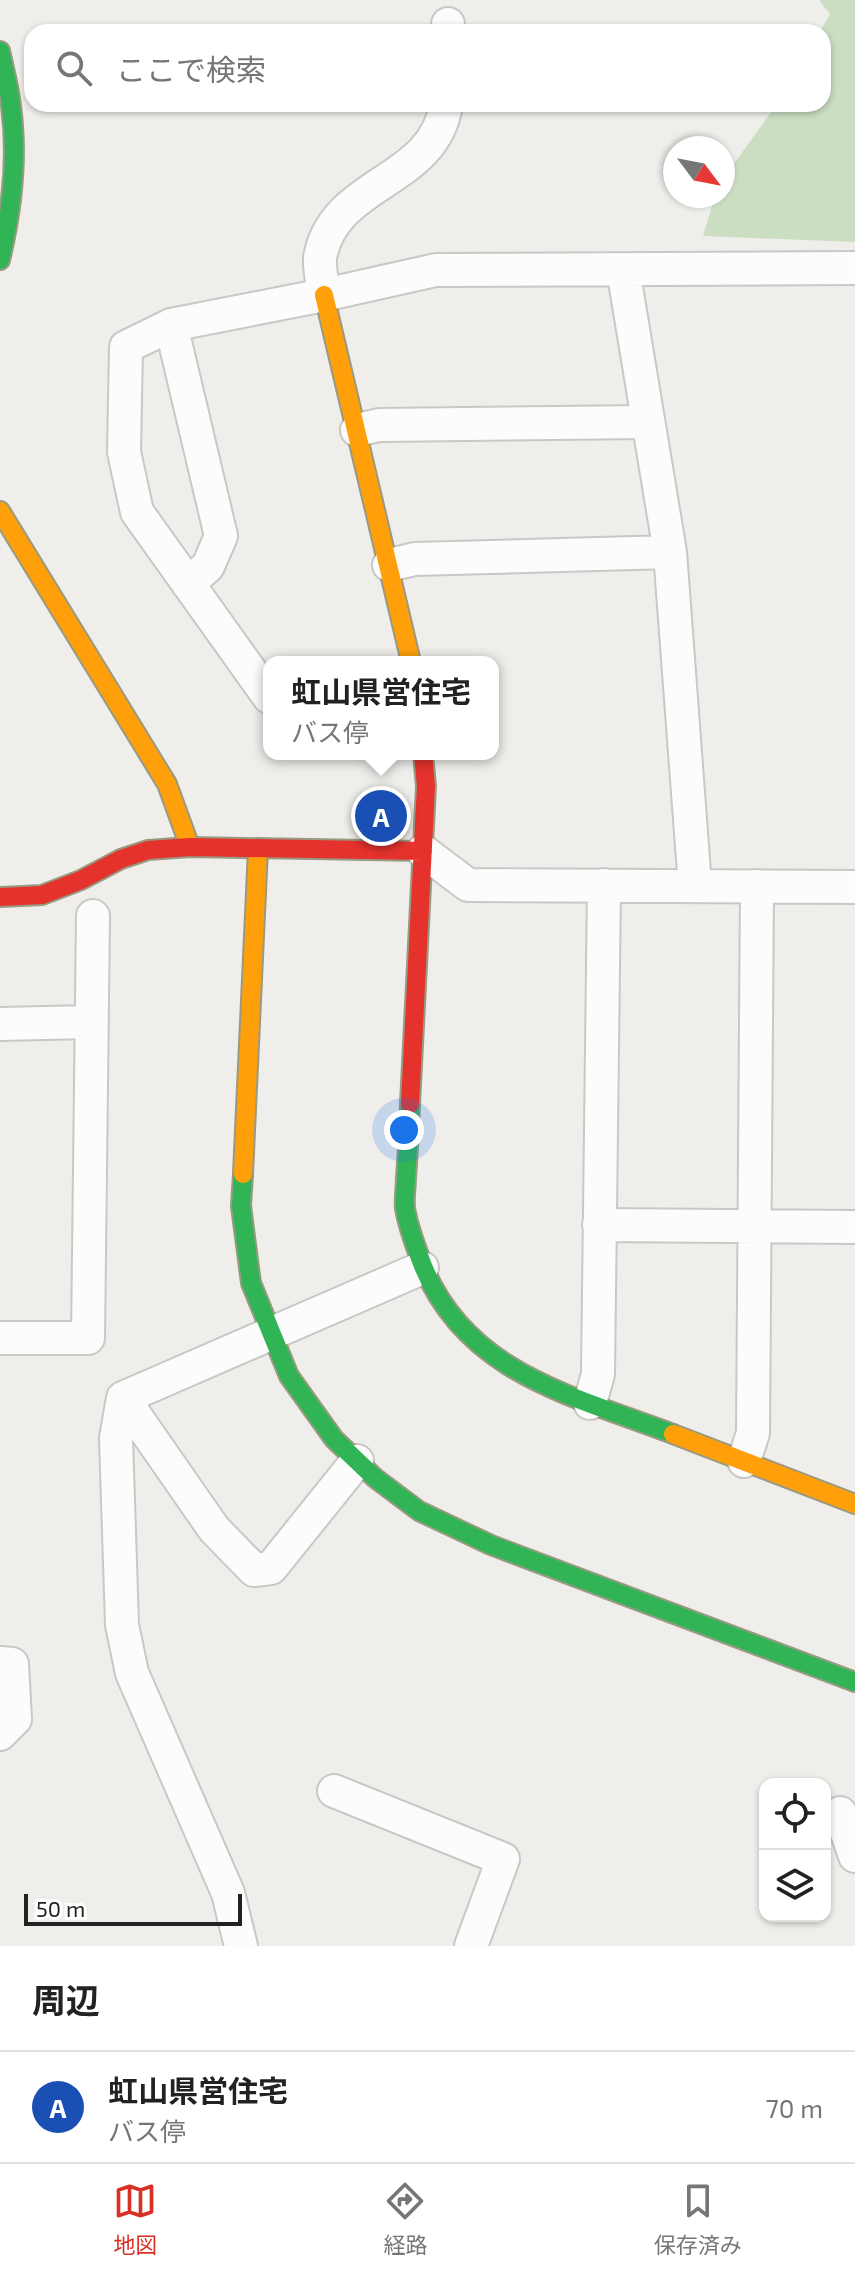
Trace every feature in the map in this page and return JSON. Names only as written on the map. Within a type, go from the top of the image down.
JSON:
[{"type":"street","points":[[0,51],[12,110],[15,169],[7,233],[0,260]]},
{"type":"street","points":[[410,656],[324,295],[320,260],[330,227],[353,202],[417,160],[440,129],[444,112]]},
{"type":"street","points":[[263,689],[137,512],[124,452],[126,347],[171,325],[436,270],[855,268]]},
{"type":"street","points":[[623,269],[670,552],[695,886]]},
{"type":"street","points":[[171,325],[221,536],[208,566],[188,584]]},
{"type":"street","points":[[357,430],[379,425],[648,422]]},
{"type":"street","points":[[0,511],[167,784],[190,847]]},
{"type":"street","points":[[389,565],[415,559],[670,552]]},
{"type":"street","points":[[424,760],[426,786],[405,1206],[415,1247],[433,1291],[452,1317],[482,1348],[513,1370],[590,1403],[855,1504]]},
{"type":"street","points":[[0,897],[42,895],[148,850],[190,847],[423,851],[468,885],[855,887]]},
{"type":"street","points":[[258,849],[241,1206],[251,1283],[289,1376],[334,1439],[375,1478],[419,1511],[491,1545],[855,1682]]},
{"type":"street","points":[[590,1403],[598,1374],[604,885]]},
{"type":"street","points":[[744,1461],[753,1433],[757,886]]},
{"type":"street","points":[[0,1338],[88,1338],[93,916]]},
{"type":"street","points":[[0,1024],[92,1022]]},
{"type":"street","points":[[599,1225],[855,1227]]},
{"type":"street","points":[[123,1398],[422,1268]]},
{"type":"street","points":[[123,1398],[214,1529],[254,1570],[271,1568],[357,1461]]},
{"type":"street","points":[[123,1398],[116,1438],[122,1625],[132,1673],[228,1893],[241,1946]]},
{"type":"street","points":[[0,1663],[12,1664],[15,1719],[0,1734]]},
{"type":"street","points":[[334,1791],[503,1859],[471,1946]]},
{"type":"street","points":[[840,1813],[855,1856]]},
{"type":"green space","points":[[819,0],[855,0],[855,242],[703,236],[711,208],[735,208],[735,162],[771,112],[831,112],[831,24],[824,24],[830,14]]},
{"type":"traffic: fast","points":[[0,51],[10,99],[14,145],[11,203],[0,260]]},
{"type":"traffic: fast","points":[[410,1104],[405,1208],[423,1266],[442,1303],[467,1332],[495,1357],[527,1376],[562,1393],[673,1434]]},
{"type":"traffic: fast","points":[[243,1174],[241,1206],[251,1283],[289,1376],[334,1439],[375,1478],[419,1511],[491,1545],[855,1682]]},
{"type":"traffic: slow","points":[[324,295],[410,656]]},
{"type":"traffic: slow","points":[[0,511],[167,784],[190,847]]},
{"type":"traffic: slow","points":[[243,1174],[258,849]]},
{"type":"traffic: slow","points":[[673,1434],[855,1504]]},
{"type":"traffic: jam","points":[[410,1104],[426,786],[424,760]]},
{"type":"traffic: jam","points":[[0,897],[42,895],[148,850],[190,847],[423,851]]},
{"type":"place","name":"虹山県営住宅","points":[[381,816]]}]
